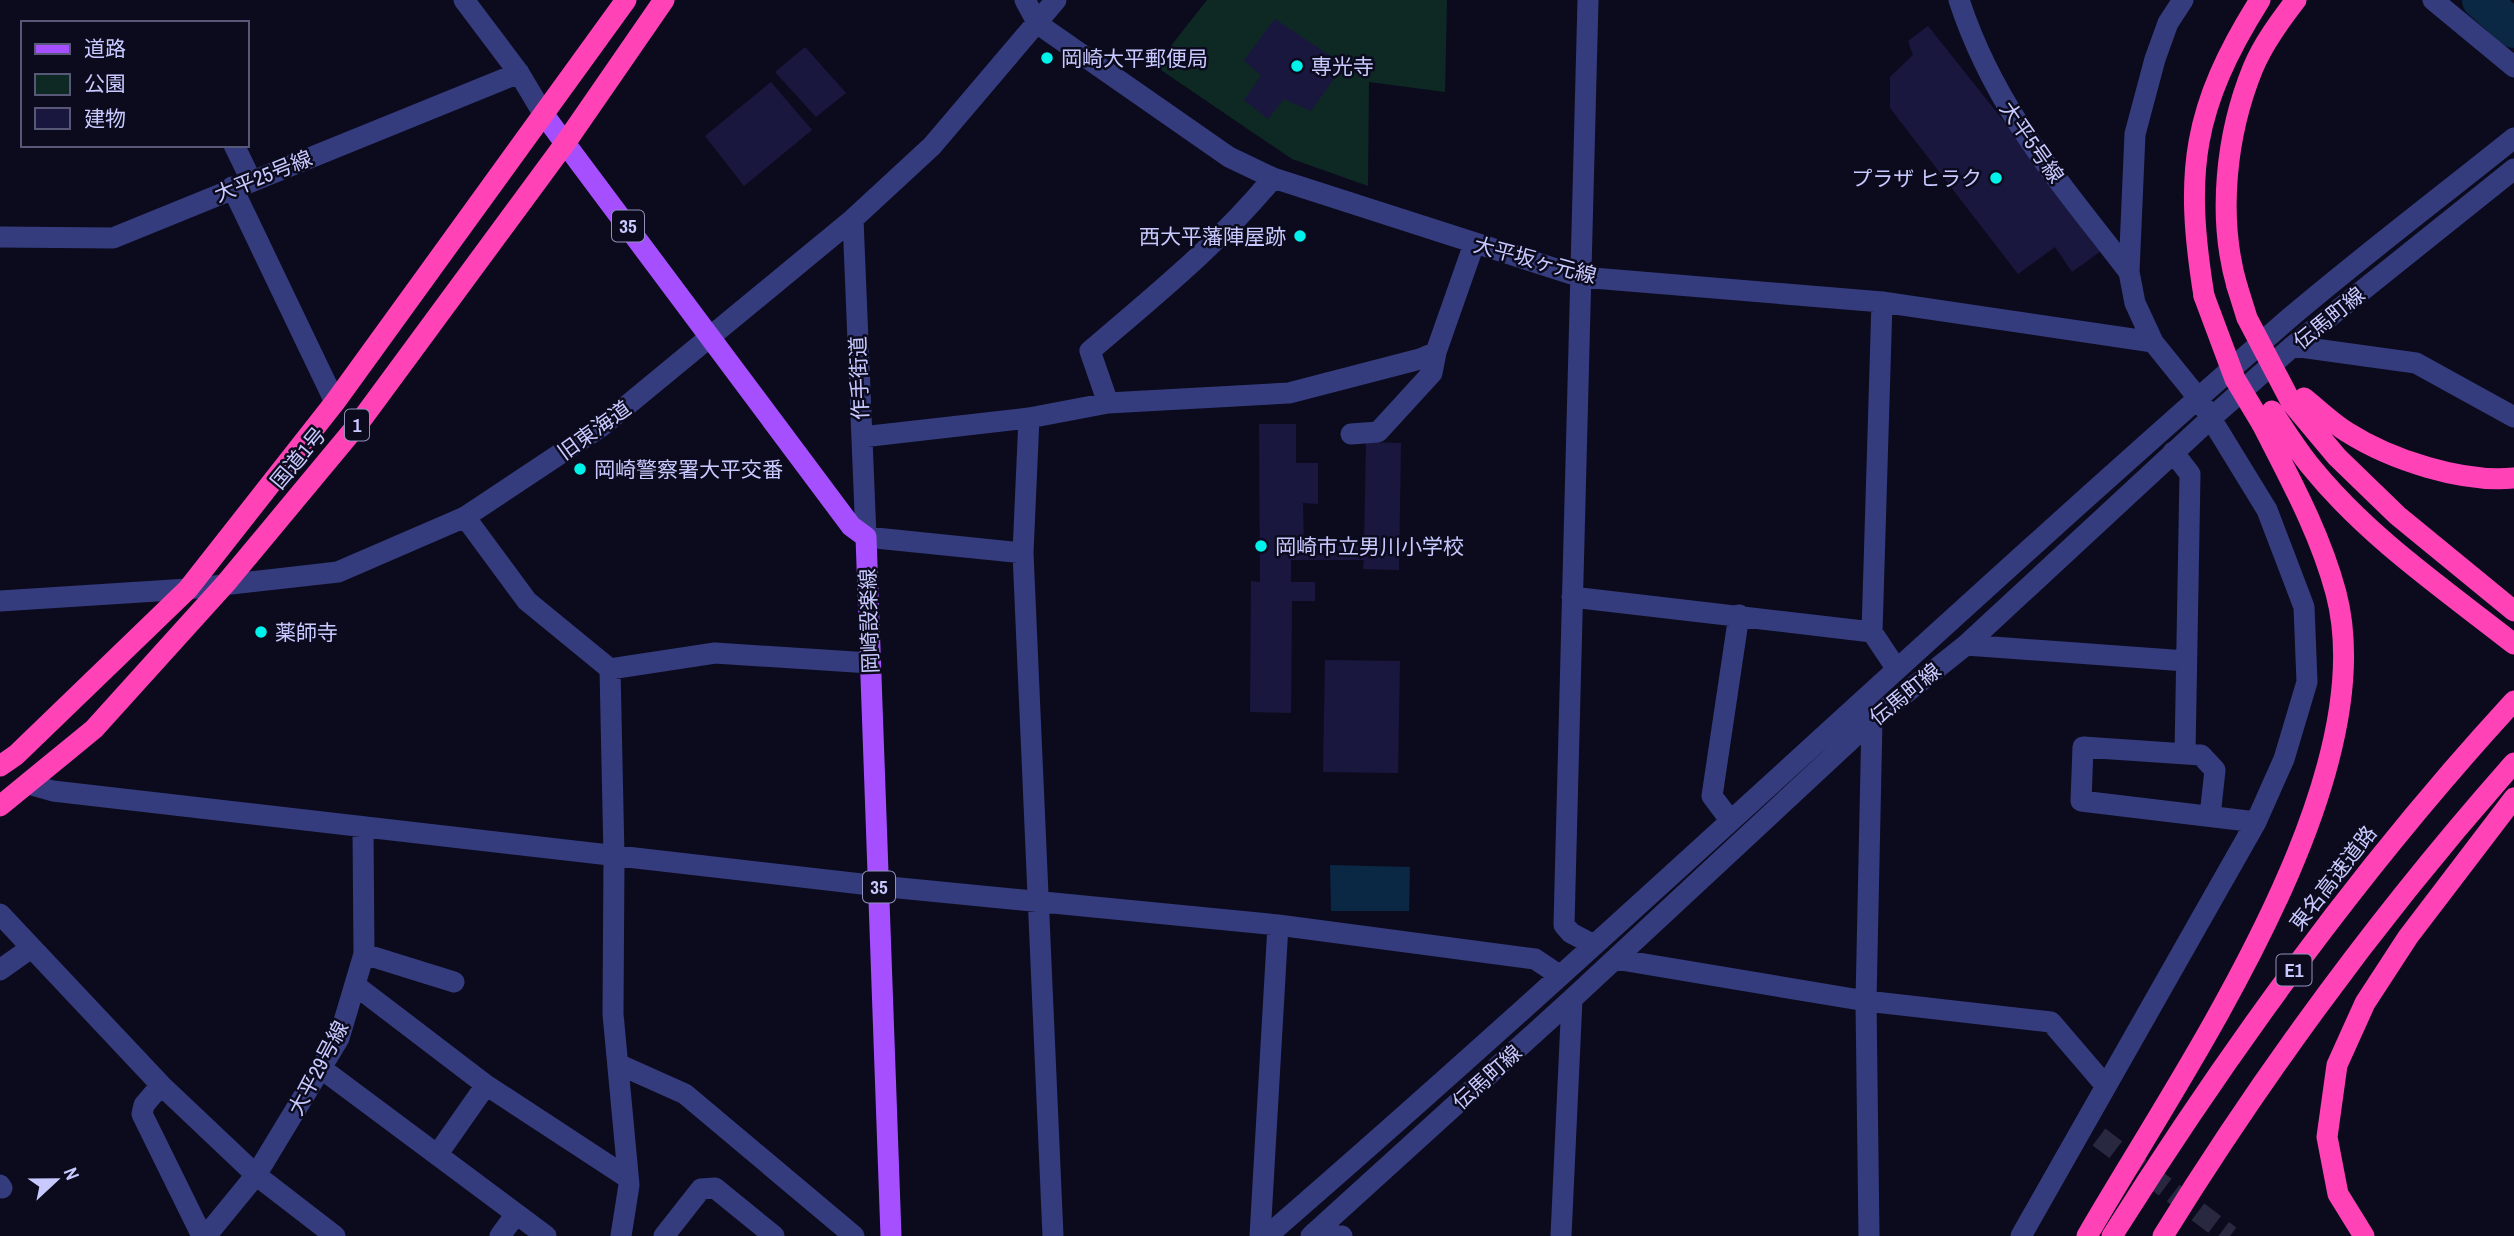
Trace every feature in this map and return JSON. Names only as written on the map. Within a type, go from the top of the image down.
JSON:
[{"type":"highway","name":"国道1号","points":[[0,766],[16,755],[188,589],[335,402],[406,300],[626,0]]},
{"type":"highway","name":"国道1号","points":[[0,806],[94,729],[226,583],[359,423],[566,142],[664,0]]},
{"type":"highway","points":[[2260,0],[2237,37],[2213,88],[2200,131],[2192,182],[2194,238],[2204,296],[2246,375],[2398,516],[2514,611]]},
{"type":"highway","points":[[2087,1236],[2211,1031],[2285,879],[2323,787],[2340,718],[2343,654],[2336,595],[2310,519],[2265,351],[2247,318],[2230,262],[2227,219],[2230,159],[2240,105],[2254,66],[2296,0]]},
{"type":"highway","points":[[2282,409],[2347,432],[2441,472],[2485,481],[2514,478]]},
{"type":"highway","points":[[2282,409],[2312,468],[2340,498],[2398,553],[2514,644]]},
{"type":"highway","name":"東名高速道路","points":[[2112,1236],[2222,1069],[2331,919],[2514,701]]},
{"type":"highway","name":"E1","points":[[2162,1236],[2224,1137],[2316,1006],[2374,930],[2514,763]]},
{"type":"highway","points":[[2364,1236],[2337,1194],[2327,1137],[2337,1065],[2365,1003],[2408,937],[2514,798]]},
{"type":"main road","name":"岡崎設楽線","points":[[544,115],[851,526],[866,537],[891,1236]]},
{"type":"street","points":[[464,0],[519,73],[544,115]]},
{"type":"street","name":"大平坂ヶ元線","points":[[1025,0],[1038,24],[1229,157],[1273,178],[1581,277],[1882,302],[2153,342]]},
{"type":"street","name":"旧東海道","points":[[0,601],[188,589],[338,572],[465,517],[602,426],[853,219],[932,146],[1056,0]]},
{"type":"street","points":[[1588,0],[1564,925],[1571,933],[1592,944]]},
{"type":"street","name":"大平5号線","points":[[1959,0],[1996,90],[2020,130],[2129,272]]},
{"type":"street","points":[[2021,1236],[2091,1133],[2105,1085],[2256,822],[2284,759],[2307,682],[2304,607],[2267,510],[2199,399],[2153,342],[2135,303],[2129,272],[2135,134],[2155,59],[2168,23],[2183,0]]},
{"type":"street","points":[[2433,0],[2514,67]]},
{"type":"street","name":"大平25号線","points":[[0,237],[113,238],[519,73]]},
{"type":"street","name":"伝馬町線","points":[[1267,1236],[1448,1079],[1592,944],[1896,668],[2290,318],[2514,138]]},
{"type":"street","points":[[234,147],[242,184],[335,402]]},
{"type":"street","name":"伝馬町線","points":[[1312,1235],[1572,999],[1872,720],[1966,645],[2210,419],[2293,346],[2514,169]]},
{"type":"street","points":[[1108,403],[1090,351],[1197,259],[1244,214],[1273,178]]},
{"type":"street","name":"作手街道","points":[[853,219],[866,537]]},
{"type":"street","points":[[1351,434],[1378,432],[1432,373],[1474,244]]},
{"type":"street","points":[[1882,302],[1872,632],[1896,668]]},
{"type":"street","points":[[2293,346],[2416,363],[2514,417]]},
{"type":"street","points":[[862,437],[1029,418],[1108,403],[1289,393],[1420,359],[1437,352]]},
{"type":"street","points":[[1029,418],[1023,553],[1054,1236]]},
{"type":"street","points":[[2173,452],[2190,474],[2185,754]]},
{"type":"street","points":[[465,517],[527,601],[610,669],[715,653],[870,663]]},
{"type":"street","points":[[866,537],[1023,553]]},
{"type":"street","points":[[1572,597],[1872,632]]},
{"type":"street","points":[[1730,820],[1712,796],[1739,615]]},
{"type":"street","points":[[1966,645],[2186,661]]},
{"type":"street","points":[[610,669],[614,856],[613,1014],[628,1178],[621,1236]]},
{"type":"street","points":[[1869,1236],[1866,1001],[1872,720]]},
{"type":"street","points":[[2210,816],[2215,770],[2201,755],[2084,747],[2081,801],[2256,822]]},
{"type":"street","points":[[28,784],[53,791],[363,829],[879,886],[1278,925],[1535,959],[1559,975]]},
{"type":"street","name":"大平29号線","points":[[204,1236],[256,1175],[339,1038],[364,954],[363,829]]},
{"type":"street","points":[[0,914],[161,1085],[256,1175],[335,1236]]},
{"type":"street","points":[[1260,1236],[1278,925]]},
{"type":"street","points":[[0,970],[31,948]]},
{"type":"street","points":[[364,954],[453,982]]},
{"type":"street","points":[[1615,959],[1866,1001],[2050,1022],[2105,1085]]},
{"type":"street","points":[[355,985],[486,1085],[628,1178]]},
{"type":"street","points":[[1561,1236],[1572,999]]},
{"type":"street","points":[[618,1064],[685,1094],[854,1236]]},
{"type":"street","points":[[322,1069],[547,1236]]},
{"type":"street","points":[[161,1085],[144,1105],[142,1114],[204,1236]]},
{"type":"street","points":[[438,1155],[486,1085]]},
{"type":"street","points":[[664,1236],[701,1189],[707,1186],[715,1188],[774,1236]]},
{"type":"street","points":[[500,1236],[516,1213]]},
{"type":"street","points":[[1312,1235],[1342,1236]]},
{"type":"green space","points":[[1207,0],[1447,0],[1445,92],[1369,82],[1368,186],[1292,159],[1155,66]]},
{"type":"water","points":[[1330,865],[1410,867],[1409,911],[1331,911]]},
{"type":"building","points":[[1275,19],[1344,65],[1311,111],[1284,99],[1268,119],[1244,100],[1261,76],[1244,60]]},
{"type":"building","name":"プラザ ヒラク","points":[[1928,26],[2105,248],[2072,272],[2055,247],[2018,274],[1890,108],[1890,77],[1913,55],[1908,41]]},
{"type":"building","points":[[805,47],[846,93],[816,117],[775,72]]},
{"type":"building","points":[[771,82],[812,130],[744,186],[705,136]]},
{"type":"building","points":[[1259,424],[1296,424],[1296,463],[1318,463],[1318,504],[1303,503],[1304,546],[1364,546],[1366,442],[1401,443],[1399,570],[1363,569],[1364,560],[1291,560],[1291,582],[1315,582],[1315,601],[1292,601],[1291,713],[1250,712],[1251,581],[1260,582]]},
{"type":"building","points":[[1325,660],[1400,661],[1398,773],[1323,772]]},
{"type":"waterway","points":[[2481,0],[2514,29]]},
{"type":"tunnel","points":[[2099,1137],[2230,1236]]},
{"type":"place","name":"岡崎大平郵便局","points":[[1047,58]]},
{"type":"place","name":"専光寺","points":[[1297,66]]},
{"type":"place","name":"プラザ ヒラク","points":[[1996,178]]},
{"type":"place","name":"西大平藩陣屋跡","points":[[1300,236]]},
{"type":"place","name":"岡崎警察署大平交番","points":[[580,469]]},
{"type":"place","name":"岡崎市立男川小学校","points":[[1261,546]]},
{"type":"place","name":"薬師寺","points":[[261,632]]}]
